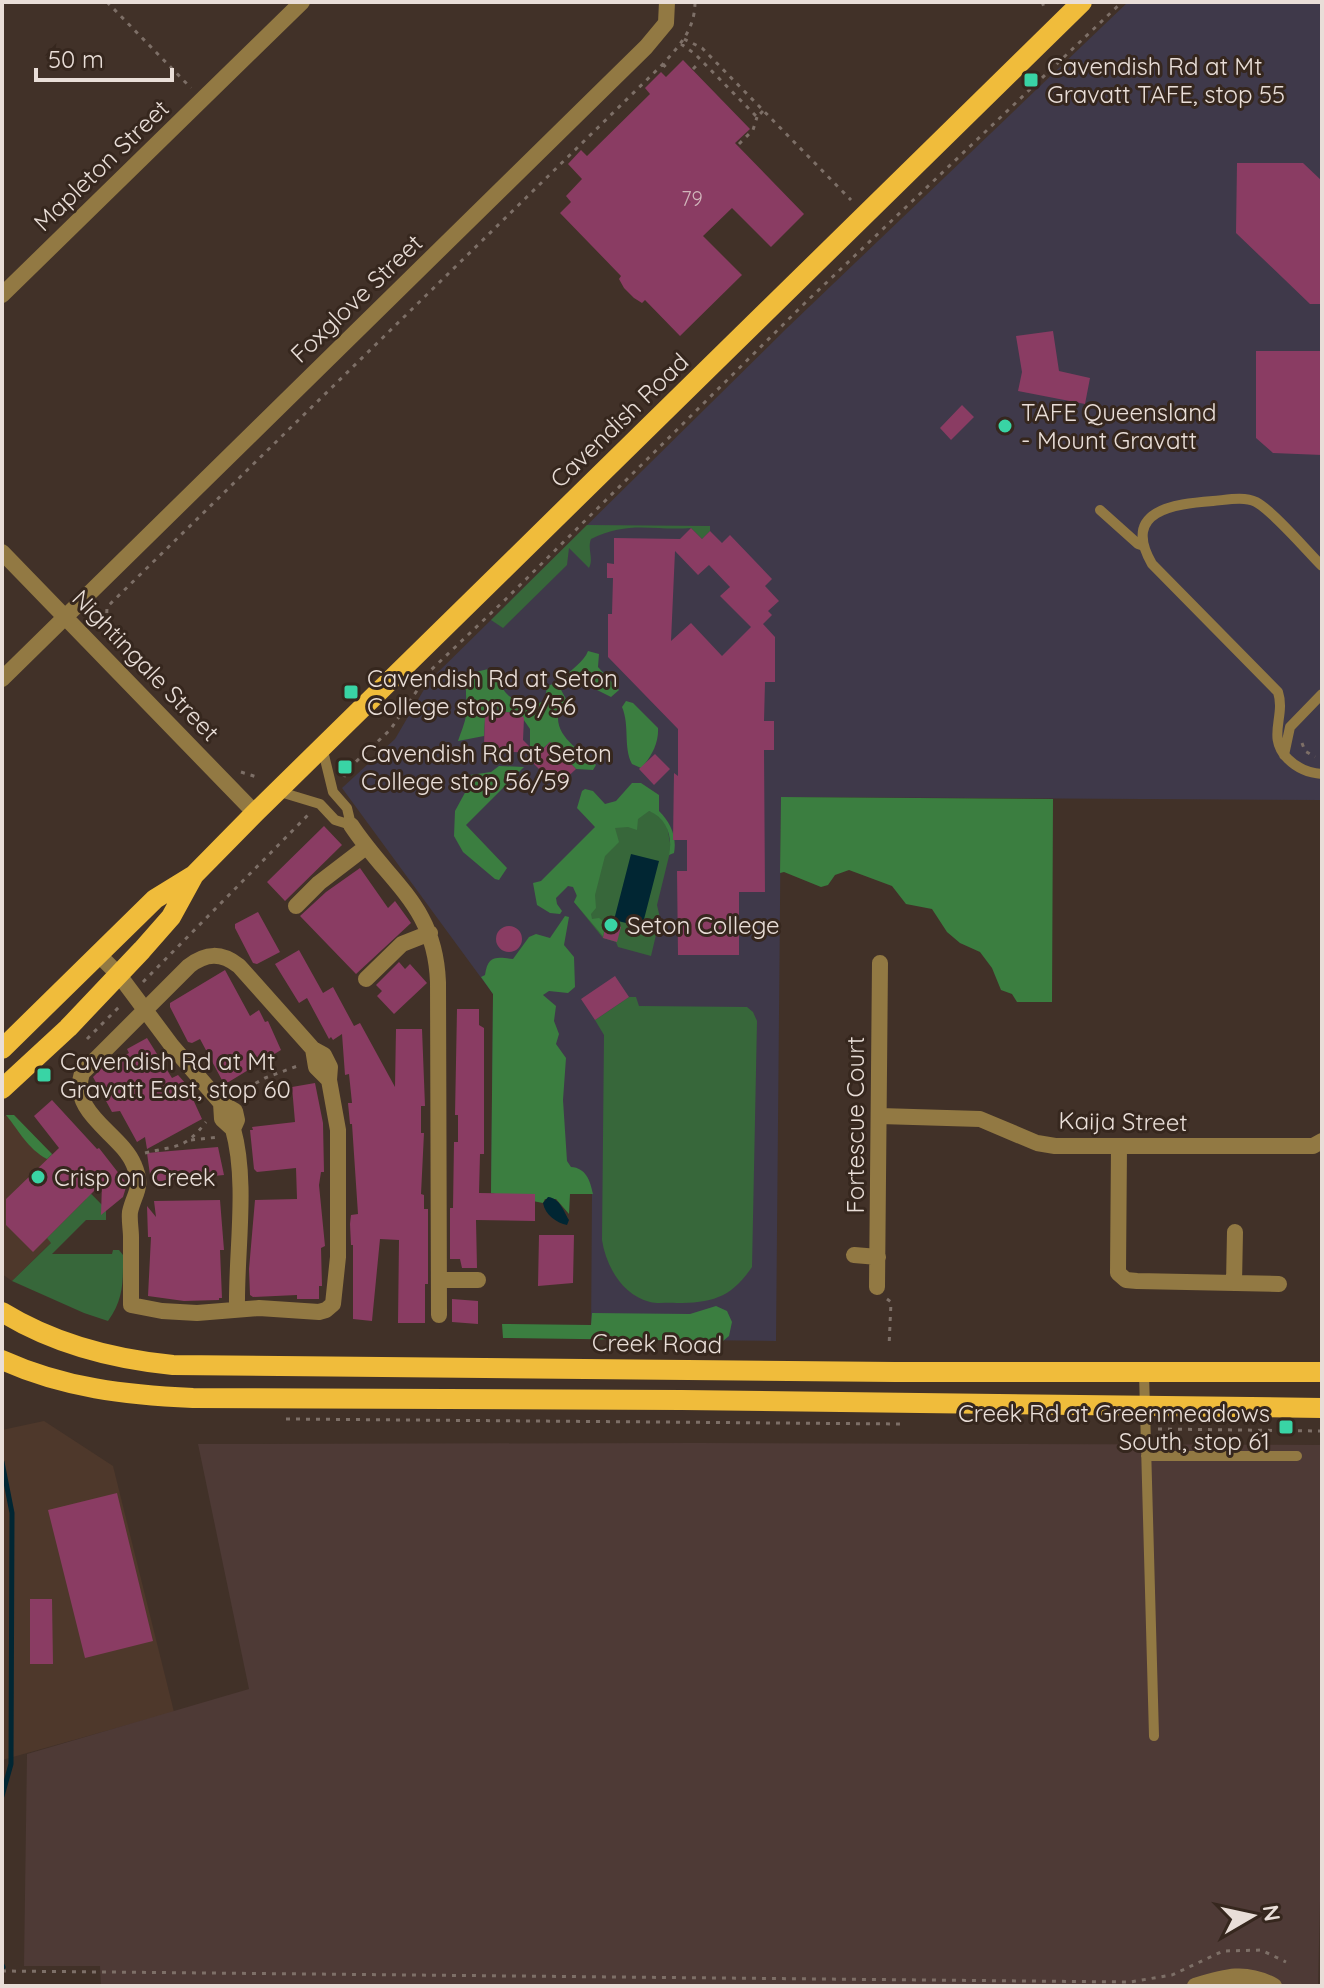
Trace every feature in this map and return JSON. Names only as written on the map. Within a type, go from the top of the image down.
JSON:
[{"type":"main road","name":"Cavendish Road","points":[[2,1049],[155,899],[194,875],[1081,2]]},
{"type":"main road","name":"Cavendish Road","points":[[2,1089],[119,975],[171,917],[194,875]]},
{"type":"main road","name":"Creek Road","points":[[2,1312],[73,1346],[105,1355],[173,1365],[1322,1372]]},
{"type":"main road","points":[[2,1360],[88,1389],[117,1394],[193,1398],[1322,1408]]},
{"type":"street","name":"Mapleton Street","points":[[2,295],[302,2]]},
{"type":"street","name":"Foxglove Street","points":[[2,679],[663,30],[668,5]]},
{"type":"street","name":"Nightingale Street","points":[[2,552],[255,813]]},
{"type":"street","points":[[351,825],[420,911],[430,933],[437,964],[439,1315]]},
{"type":"street","points":[[296,906],[319,883],[366,847]]},
{"type":"street","points":[[366,979],[402,944],[430,933]]},
{"type":"street","points":[[99,955],[119,975],[221,1103],[235,1111],[237,1120],[233,1129],[240,1160],[237,1308]]},
{"type":"street","points":[[220,956],[239,966],[313,1049],[316,1067],[329,1080],[338,1130],[338,1257],[335,1300],[330,1308],[319,1312],[237,1308],[181,1313],[131,1305],[130,1211],[137,1196],[138,1176],[131,1158],[89,1112],[79,1086],[86,1068],[145,1010],[200,958],[220,956]]},
{"type":"street","name":"Fortescue Court","points":[[877,1287],[880,963]]},
{"type":"street","name":"Kaija Street","points":[[880,1116],[980,1119],[1037,1143],[1055,1146],[1313,1146],[1322,1141]]},
{"type":"street","points":[[1119,1146],[1118,1273],[1126,1280],[1279,1284]]},
{"type":"street","points":[[1234,1283],[1235,1232]]},
{"type":"street","points":[[854,1255],[878,1257]]},
{"type":"street","points":[[439,1280],[478,1280]]},
{"type":"street","points":[[1195,1986],[1225,1977],[1255,1976],[1274,1986]]},
{"type":"lane","points":[[1322,566],[1264,508],[1249,499],[1178,504],[1154,514],[1144,527],[1144,546],[1152,564],[1278,692],[1281,707],[1279,750],[1307,773],[1322,774]]},
{"type":"lane","points":[[1100,510],[1144,546]]},
{"type":"lane","points":[[1284,755],[1290,727],[1322,694]]},
{"type":"lane","points":[[322,747],[333,792],[347,808],[351,825]]},
{"type":"lane","points":[[277,791],[320,804],[335,820],[351,825]]},
{"type":"lane","points":[[1144,1373],[1154,1736]]},
{"type":"lane","points":[[1146,1456],[1297,1456]]},
{"type":"path","points":[[107,2],[202,100]]},
{"type":"path","points":[[107,638],[107,607],[663,64],[684,39],[694,19],[695,2]]},
{"type":"path","points":[[333,792],[343,783],[346,771],[390,730],[431,670],[805,303],[1122,2]]},
{"type":"path","points":[[684,39],[702,48],[851,200]]},
{"type":"path","points":[[681,44],[695,54],[757,117]]},
{"type":"path","points":[[663,64],[668,70]]},
{"type":"path","points":[[739,144],[753,130],[757,117],[763,111]]},
{"type":"path","points":[[1303,735],[1305,751],[1322,759]]},
{"type":"path","points":[[234,770],[260,778]]},
{"type":"path","points":[[87,1039],[320,804]]},
{"type":"path","points":[[191,1140],[210,1140],[233,1129]]},
{"type":"path","points":[[877,1287],[891,1302],[889,1347]]},
{"type":"path","points":[[847,1424],[906,1423]]},
{"type":"path","points":[[1146,1427],[1322,1431]]},
{"type":"path","points":[[2,1971],[1130,1982],[1172,1975],[1223,1951],[1261,1950],[1286,1962]]},
{"type":"shaded area","name":"TAFE Queensland - Mount Gravatt","points":[[1128,2],[1322,2],[1322,800],[781,797],[776,1341],[591,1339],[592,1194],[491,1193],[493,994],[342,788],[395,739],[429,681],[787,328]]},
{"type":"shaded area","name":"Crisp on Creek","points":[[6,1115],[14,1115],[95,1199],[12,1281],[2,1274],[2,1119]]},
{"type":"shaded area","points":[[44,1421],[113,1466],[174,1712],[2,1760],[2,1430]]},
{"type":"shaded area","points":[[198,1444],[1322,1445],[1322,1816],[1318,1986],[101,1986],[100,1966],[24,1966],[27,1754],[249,1689]]},
{"type":"green space","points":[[587,525],[710,526],[710,531],[702,539],[691,528],[629,528],[605,533],[591,539],[589,568],[569,548],[567,565],[503,628],[491,620]]},
{"type":"green space","points":[[588,651],[599,654],[598,667],[619,690],[611,697],[591,687],[586,670],[582,672],[583,683],[565,682],[564,678]]},
{"type":"green space","points":[[490,669],[509,696],[534,706],[545,700],[547,686],[553,684],[560,688],[566,699],[559,711],[560,729],[570,743],[596,765],[593,770],[576,769],[550,742],[539,752],[530,747],[530,729],[519,713],[498,712],[497,706],[486,703],[484,736],[458,741],[466,715],[468,679],[479,671]]},
{"type":"green space","points":[[626,701],[633,703],[658,728],[654,750],[641,768],[632,764],[628,751],[622,707]]},
{"type":"green space","points":[[499,766],[524,767],[466,825],[507,868],[499,880],[463,852],[454,836],[455,811],[467,789],[470,775],[491,772]]},
{"type":"green space","points":[[632,783],[641,783],[659,795],[659,811],[674,836],[674,853],[669,855],[669,835],[664,823],[649,811],[638,819],[637,830],[615,828],[619,842],[605,856],[595,895],[596,908],[591,914],[592,919],[599,918],[606,923],[603,936],[574,902],[577,896],[573,887],[568,886],[556,898],[562,911],[560,914],[550,913],[537,905],[533,883],[541,881],[595,827],[577,808],[582,791],[593,791],[605,804],[616,801]]},
{"type":"green space","points":[[781,797],[1053,799],[1052,1002],[1017,1002],[1012,994],[1001,990],[992,968],[980,952],[960,943],[947,932],[932,909],[906,904],[892,886],[849,870],[835,875],[828,885],[821,887],[780,873]]},
{"type":"green space","points":[[611,811],[649,811],[658,814],[667,826],[671,848],[657,905],[660,918],[651,956],[618,947],[616,942],[603,938],[574,902]]},
{"type":"green space","points":[[565,916],[569,917],[564,945],[574,957],[575,987],[568,993],[549,991],[543,995],[556,1006],[554,1021],[559,1034],[556,1044],[566,1058],[563,1100],[567,1161],[586,1176],[593,1194],[570,1194],[569,1214],[556,1199],[545,1199],[543,1203],[491,1193],[493,994],[481,977],[494,959],[513,959],[529,937],[536,934],[550,938]]},
{"type":"green space","points":[[629,997],[636,997],[639,1006],[747,1007],[757,1021],[752,1267],[736,1286],[710,1300],[660,1303],[640,1298],[617,1278],[604,1250],[604,1035],[595,1020]]},
{"type":"green space","points":[[6,1115],[14,1115],[52,1154],[47,1159],[34,1150]]},
{"type":"green space","points":[[52,1154],[106,1209],[106,1220],[86,1220],[52,1254],[112,1254],[113,1250],[119,1250],[123,1255],[120,1297],[108,1321],[12,1281],[51,1243],[47,1238],[86,1199],[47,1159]]},
{"type":"green space","points":[[716,1306],[727,1311],[732,1322],[729,1336],[723,1341],[503,1338],[502,1324],[591,1325],[592,1313],[690,1314]]},
{"type":"water","points":[[631,854],[659,861],[642,927],[614,920]]},
{"type":"water","points":[[548,1197],[561,1206],[569,1220],[567,1225],[546,1211],[543,1203]]},
{"type":"building","points":[[683,60],[750,129],[735,143],[804,214],[771,247],[732,208],[703,236],[742,275],[680,336],[645,300],[642,303],[624,288],[619,279],[621,276],[560,213],[571,202],[566,196],[582,179],[568,164],[581,150],[587,156],[650,94],[645,88],[661,72],[666,77]]},
{"type":"building","points":[[1237,163],[1303,163],[1322,181],[1322,304],[1310,304],[1236,233]]},
{"type":"building","points":[[1053,331],[1059,371],[1090,378],[1085,404],[1018,391],[1022,372],[1016,336]]},
{"type":"building","points":[[1256,351],[1322,351],[1322,455],[1273,453],[1256,438]]},
{"type":"building","points":[[962,405],[974,417],[951,440],[940,428]]},
{"type":"building","points":[[691,528],[702,539],[710,531],[722,543],[730,535],[772,579],[765,586],[779,601],[768,611],[772,615],[763,624],[775,637],[775,682],[765,682],[764,721],[774,721],[774,750],[764,750],[765,892],[739,892],[739,955],[678,955],[677,871],[687,871],[687,840],[673,840],[678,729],[608,657],[608,614],[612,614],[613,578],[607,578],[607,563],[614,564],[614,538],[680,539]],"holes":[[[675,551],[698,575],[709,565],[730,587],[720,596],[751,627],[722,656],[691,623],[671,641]]]},
{"type":"building","points":[[490,711],[519,713],[524,718],[523,740],[536,753],[489,751],[484,745],[485,716]]},
{"type":"building","points":[[550,742],[576,769],[557,787],[531,761]]},
{"type":"building","points":[[655,754],[670,769],[654,785],[639,769]]},
{"type":"building","points":[[324,826],[342,845],[285,901],[267,882]]},
{"type":"building","points":[[360,868],[388,908],[395,901],[411,923],[356,974],[300,916],[326,892]]},
{"type":"building","points":[[258,912],[280,952],[257,964],[253,963],[235,924]]},
{"type":"building","points":[[606,923],[621,927],[617,942],[603,938]]},
{"type":"building","points":[[509,926],[518,930],[522,939],[518,948],[509,952],[500,948],[496,939],[500,930]]},
{"type":"building","points":[[299,950],[323,993],[333,987],[354,1026],[360,1023],[395,1087],[396,1029],[422,1029],[425,1106],[421,1106],[421,1133],[424,1133],[421,1194],[424,1195],[424,1209],[428,1209],[425,1323],[398,1323],[399,1240],[380,1239],[372,1321],[353,1319],[350,1224],[351,1215],[358,1214],[348,1103],[352,1103],[349,1074],[345,1075],[342,1034],[329,1039],[307,998],[299,1003],[275,964]]},
{"type":"building","points":[[399,962],[405,969],[410,964],[427,983],[394,1014],[377,996],[382,991],[376,985]]},
{"type":"building","points":[[225,970],[250,1016],[259,1010],[265,1022],[268,1021],[281,1050],[227,1083],[223,1082],[200,1039],[188,1042],[170,1007],[170,1003]]},
{"type":"building","points":[[615,976],[629,997],[595,1020],[581,999]]},
{"type":"building","points":[[457,1009],[479,1009],[479,1025],[484,1028],[484,1154],[480,1154],[479,1193],[535,1194],[535,1221],[476,1220],[477,1268],[462,1268],[460,1259],[450,1259],[454,1142],[458,1142],[458,1115],[455,1115]]},
{"type":"building","points":[[147,1038],[172,1078],[178,1075],[186,1084],[202,1119],[147,1149],[145,1137],[137,1142],[120,1111],[112,1112],[93,1077],[102,1068],[129,1053],[127,1049]]},
{"type":"building","points":[[315,1083],[323,1123],[324,1172],[321,1172],[319,1185],[325,1246],[321,1248],[322,1286],[319,1286],[319,1299],[297,1299],[297,1295],[253,1297],[250,1295],[249,1269],[255,1200],[297,1199],[296,1168],[257,1172],[254,1169],[250,1130],[253,1130],[252,1127],[295,1122],[292,1087]]},
{"type":"building","points":[[52,1100],[99,1148],[127,1184],[123,1197],[101,1215],[102,1183],[33,1252],[6,1225],[6,1199],[59,1148],[34,1116]]},
{"type":"building","points":[[218,1147],[224,1175],[151,1182],[147,1153]]},
{"type":"building","points":[[220,1200],[224,1250],[220,1250],[222,1298],[184,1301],[148,1296],[151,1237],[148,1237],[147,1206],[156,1217],[154,1201]]},
{"type":"building","points":[[539,1235],[574,1235],[573,1283],[538,1286]]},
{"type":"building","points":[[452,1299],[478,1301],[478,1324],[452,1322]]},
{"type":"building","points":[[117,1493],[153,1641],[85,1658],[48,1510]]},
{"type":"building","points":[[30,1599],[52,1599],[53,1664],[30,1664]]},
{"type":"waterway","points":[[2,1462],[12,1513],[11,1764],[2,1796]]},
{"type":"place","name":"Cavendish Rd at Mt Gravatt TAFE, stop 55","points":[[1031,80]]},
{"type":"place","name":"TAFE Queensland - Mount Gravatt","points":[[1005,426]]},
{"type":"place","name":"Cavendish Rd at Seton College stop 59/56","points":[[351,692]]},
{"type":"place","name":"Cavendish Rd at Seton College stop 56/59","points":[[345,767]]},
{"type":"place","name":"Seton College","points":[[611,925]]},
{"type":"place","name":"Cavendish Rd at Mt Gravatt East, stop 60","points":[[44,1075]]},
{"type":"place","name":"Crisp on Creek","points":[[38,1177]]},
{"type":"place","name":"Creek Rd at Greenmeadows South, stop 61","points":[[1286,1427]]}]
